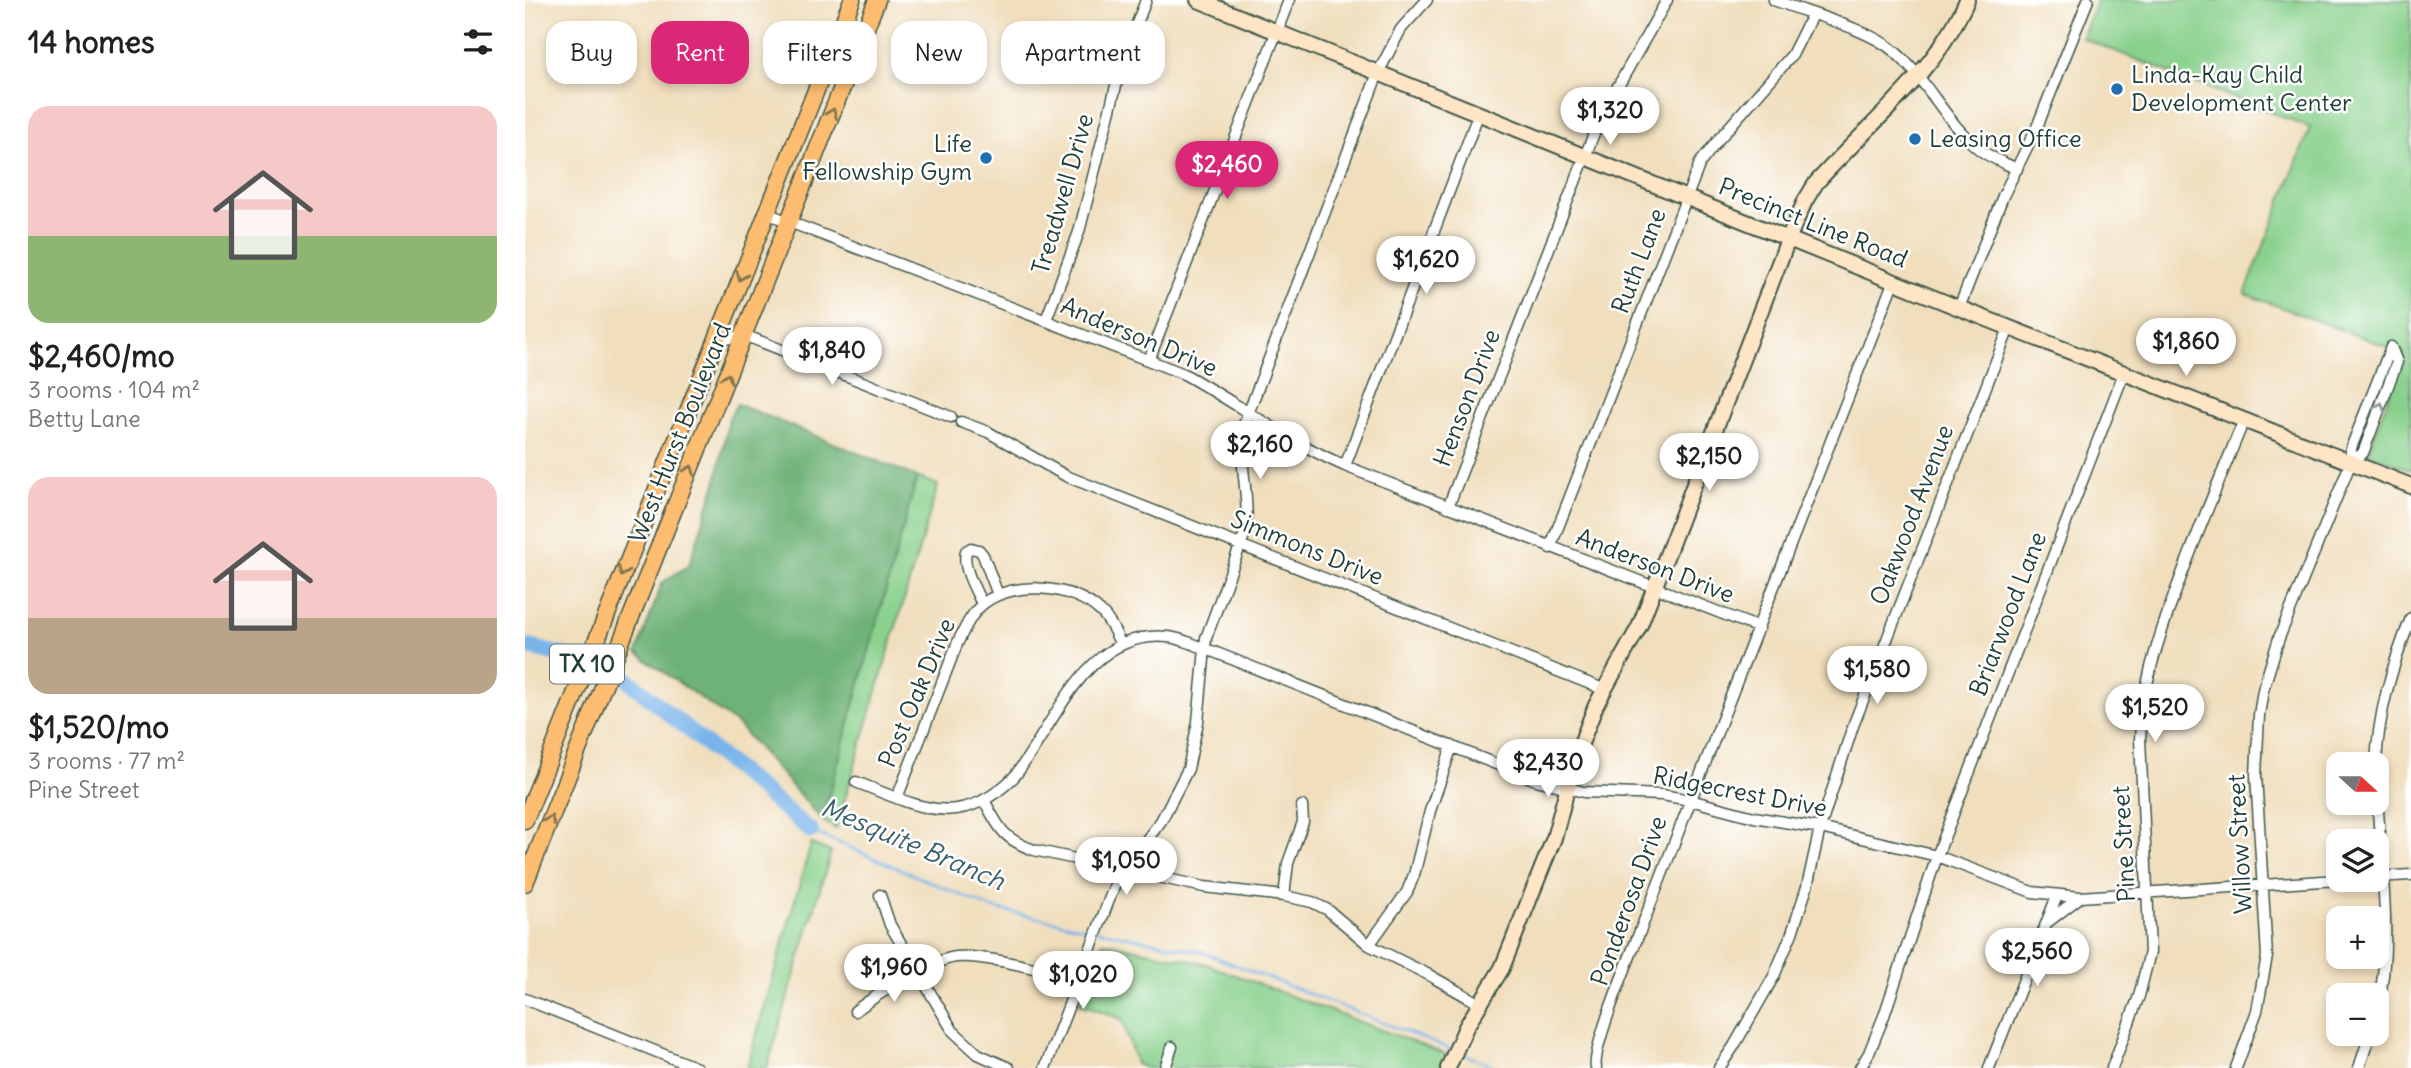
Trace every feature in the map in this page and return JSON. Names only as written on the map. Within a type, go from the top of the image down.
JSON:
[{"type":"main road","name":"West Hurst Boulevard","points":[[525,820],[852,0]]},
{"type":"main road","name":"West Hurst Boulevard","points":[[525,883],[877,0]]},
{"type":"main road","name":"Precinct Line Road","points":[[1198,0],[1959,308],[2411,486]]},
{"type":"main road","points":[[1450,1065],[1459,1040],[1502,968],[1554,838],[1575,759],[1603,688],[1626,652],[1653,588],[1805,201],[1816,183],[1936,55],[1955,26],[1967,0]]},
{"type":"main road","points":[[649,509],[671,518]]},
{"type":"street","name":"Treadwell Drive","points":[[1046,320],[1079,232],[1122,62],[1146,0]]},
{"type":"street","points":[[1149,360],[1289,0]]},
{"type":"street","points":[[1045,1068],[1117,879],[1161,821],[1188,769],[1198,722],[1204,648],[1241,545],[1248,515],[1242,438],[1248,411],[1378,74],[1401,29],[1427,0]]},
{"type":"street","name":"Henson Drive","points":[[1448,508],[1584,156],[1611,96],[1667,0]]},
{"type":"street","points":[[1774,0],[1880,41],[1893,50],[1918,75],[1979,150],[2017,169]]},
{"type":"street","points":[[1959,308],[2003,196],[2037,127],[2088,0]]},
{"type":"street","name":"Ruth Lane","points":[[1550,548],[1686,196],[1705,157],[1792,55],[1812,15]]},
{"type":"street","points":[[1345,466],[1478,115]]},
{"type":"street","name":"Anderson Drive","points":[[766,213],[1184,374],[1306,449],[1448,508],[1759,628]]},
{"type":"street","name":"Ponderosa Drive","points":[[1596,1068],[1594,1060],[1607,1020],[1689,800],[1894,280]]},
{"type":"street","name":"Oakwood Avenue","points":[[1719,1068],[1779,965],[1792,933],[1807,887],[1820,828],[1853,726],[2009,328]]},
{"type":"street","points":[[716,341],[744,335]]},
{"type":"street","name":"Simmons Drive","points":[[744,335],[988,432],[1066,476],[1603,688]]},
{"type":"street","name":"Willow Street","points":[[2236,1068],[2255,1020],[2267,956],[2256,775],[2263,690],[2279,638],[2351,462],[2351,448],[2391,347],[2397,362],[2363,453],[2351,462]]},
{"type":"street","name":"Briarwood Lane","points":[[1860,1068],[1884,1016],[1937,856],[2124,373]]},
{"type":"street","name":"Pine Street","points":[[2112,1068],[2146,974],[2150,952],[2140,739],[2141,708],[2182,574],[2244,420]]},
{"type":"street","points":[[982,604],[964,557],[966,551],[971,548],[979,550],[998,595]]},
{"type":"street","name":"Post Oak Drive","points":[[897,798],[957,644],[967,623],[982,604],[998,595],[1024,588],[1041,588],[1084,600],[1100,611],[1112,626],[1120,643]]},
{"type":"street","points":[[2377,752],[2386,692],[2411,618]]},
{"type":"street","name":"Ridgecrest Drive","points":[[856,782],[923,808],[956,809],[984,800],[1001,790],[1014,777],[1094,661],[1120,643],[1135,639],[1168,637],[1204,648],[1536,780],[1584,792],[1662,795],[1754,817],[1820,828],[1937,856],[2032,892],[2080,897],[2326,881]]},
{"type":"street","points":[[1369,945],[1407,892],[1452,746]]},
{"type":"street","points":[[984,800],[1001,831],[1019,845],[1034,850],[1204,887],[1312,902],[1328,910],[1369,945],[1480,1004]]},
{"type":"street","points":[[1284,896],[1288,863],[1303,822],[1302,806]]},
{"type":"street","points":[[2389,876],[2411,875]]},
{"type":"street","points":[[2380,892],[2384,952],[2380,983]]},
{"type":"street","points":[[880,895],[890,925],[917,973],[960,1039],[978,1054],[1009,1068]]},
{"type":"street","points":[[1989,1068],[2057,896]]},
{"type":"street","points":[[2046,924],[2080,897]]},
{"type":"street","points":[[855,1011],[917,973],[938,962],[956,957],[975,958],[1079,979]]},
{"type":"street","points":[[525,999],[697,1068]]},
{"type":"street","points":[[2359,1068],[2366,1046]]},
{"type":"street","points":[[1165,1068],[1172,1047]]},
{"type":"green space","points":[[2097,0],[2411,0],[2411,470],[2368,453],[2404,353],[2245,294],[2310,128],[2082,38]]},
{"type":"green space","points":[[737,404],[917,477],[822,820],[737,724],[637,653],[662,583],[689,565],[716,483],[729,418]]},
{"type":"green space","points":[[917,477],[938,485],[836,829],[822,820]]},
{"type":"green space","points":[[811,844],[831,852],[767,1068],[747,1068]]},
{"type":"green space","points":[[1103,942],[1203,963],[1448,1055],[1443,1068],[1145,1068],[1136,1064],[1122,1019],[1079,1003]]},
{"type":"waterway","name":"Mesquite Branch","points":[[525,646],[566,656]]},
{"type":"waterway","name":"Mesquite Branch","points":[[627,679],[811,831]]},
{"type":"waterway","name":"Mesquite Branch","points":[[811,831],[991,908],[1202,952],[1450,1049]]},
{"type":"waterway","name":"Mesquite Branch","points":[[1460,1053],[1499,1068]]},
{"type":"place","name":"Linda-Kay Child Development Center","points":[[2117,89]]},
{"type":"place","name":"Leasing Office","points":[[1915,139]]},
{"type":"place","name":"Life Fellowship Gym","points":[[986,158]]}]
